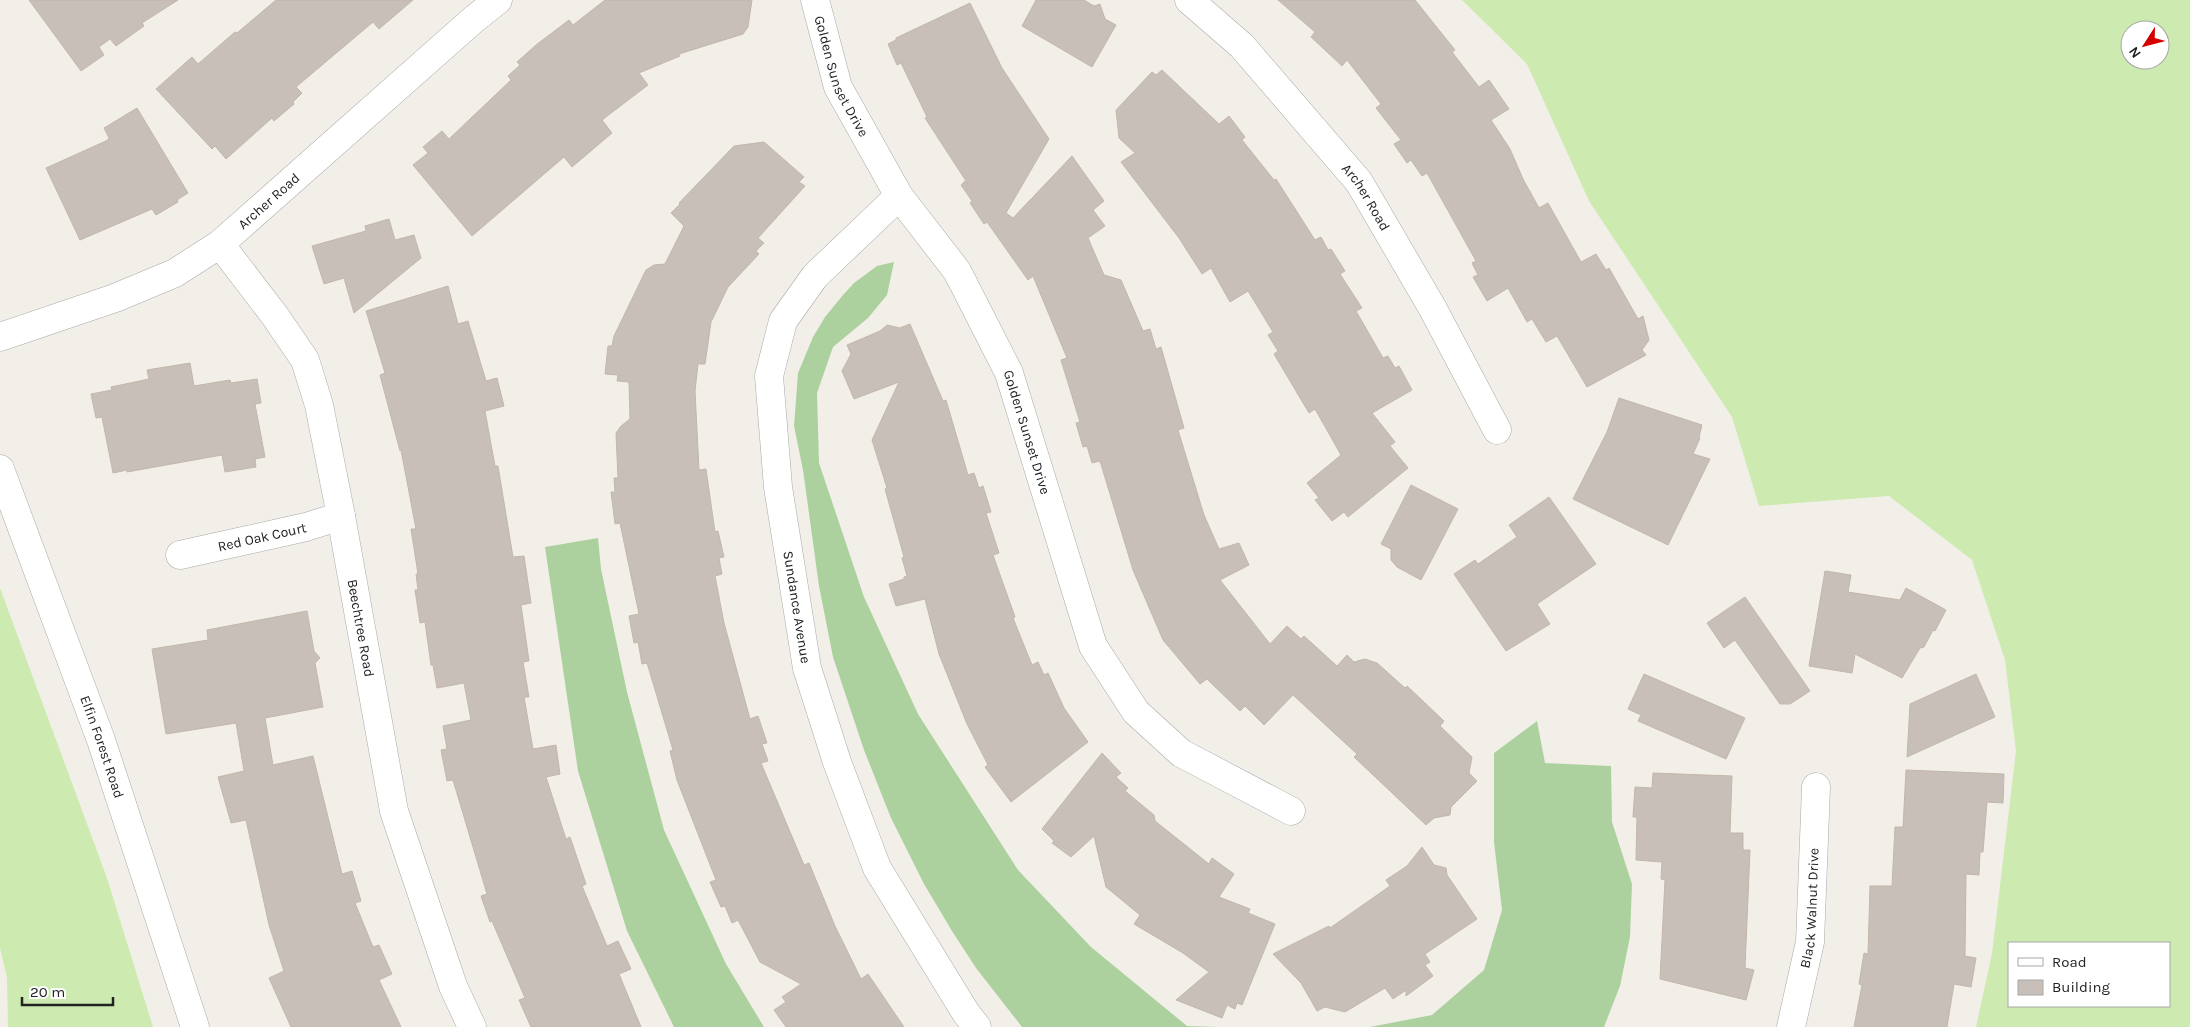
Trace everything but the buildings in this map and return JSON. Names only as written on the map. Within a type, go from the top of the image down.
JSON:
[{"type":"street","name":"Archer Road","points":[[0,337],[115,298],[166,277],[220,244],[465,26],[498,0]]},
{"type":"street","name":"Golden Sunset Drive","points":[[815,0],[838,88],[899,196],[957,271],[1009,373],[1093,646],[1136,712],[1181,753],[1291,811]]},
{"type":"street","name":"Archer Road","points":[[1189,0],[1242,46],[1359,182],[1433,309],[1497,430]]},
{"type":"street","name":"Sundance Avenue","points":[[899,196],[815,276],[782,321],[769,376],[778,487],[807,668],[837,762],[877,868],[966,1013],[978,1027]]},
{"type":"street","name":"Beechtree Road","points":[[220,244],[276,316],[305,360],[319,405],[342,516],[394,811],[453,986],[472,1027]]},
{"type":"street","name":"Elfin Forest Road","points":[[0,469],[101,740],[193,1015],[195,1027]]},
{"type":"street","name":"Red Oak Court","points":[[180,555],[306,527],[342,516]]},
{"type":"street","name":"Black Walnut Drive","points":[[1791,1027],[1810,942],[1816,786]]},
{"type":"green space","points":[[1462,0],[2190,0],[2190,1027],[1976,1027],[1992,953],[2016,751],[2005,660],[1972,560],[1889,496],[1759,506],[1732,417],[1589,201],[1527,64]]},
{"type":"green space","points":[[894,262],[887,295],[868,318],[833,347],[817,393],[819,463],[864,597],[918,714],[1018,870],[1091,947],[1187,1026],[1218,1027],[1022,1027],[976,968],[952,931],[924,884],[891,818],[864,750],[833,657],[819,586],[803,470],[794,426],[798,373],[813,337],[825,317],[854,283],[877,266]]},
{"type":"green space","points":[[598,538],[601,569],[627,692],[664,830],[726,964],[764,1027],[674,1027],[627,931],[578,771],[545,547]]},
{"type":"green space","points":[[0,588],[107,878],[153,1027],[8,1027],[7,978],[0,948]]},
{"type":"green space","points":[[1537,721],[1545,763],[1611,766],[1612,822],[1632,884],[1630,937],[1620,986],[1604,1027],[1370,1027],[1432,1015],[1484,970],[1502,910],[1494,842],[1494,753]]}]
